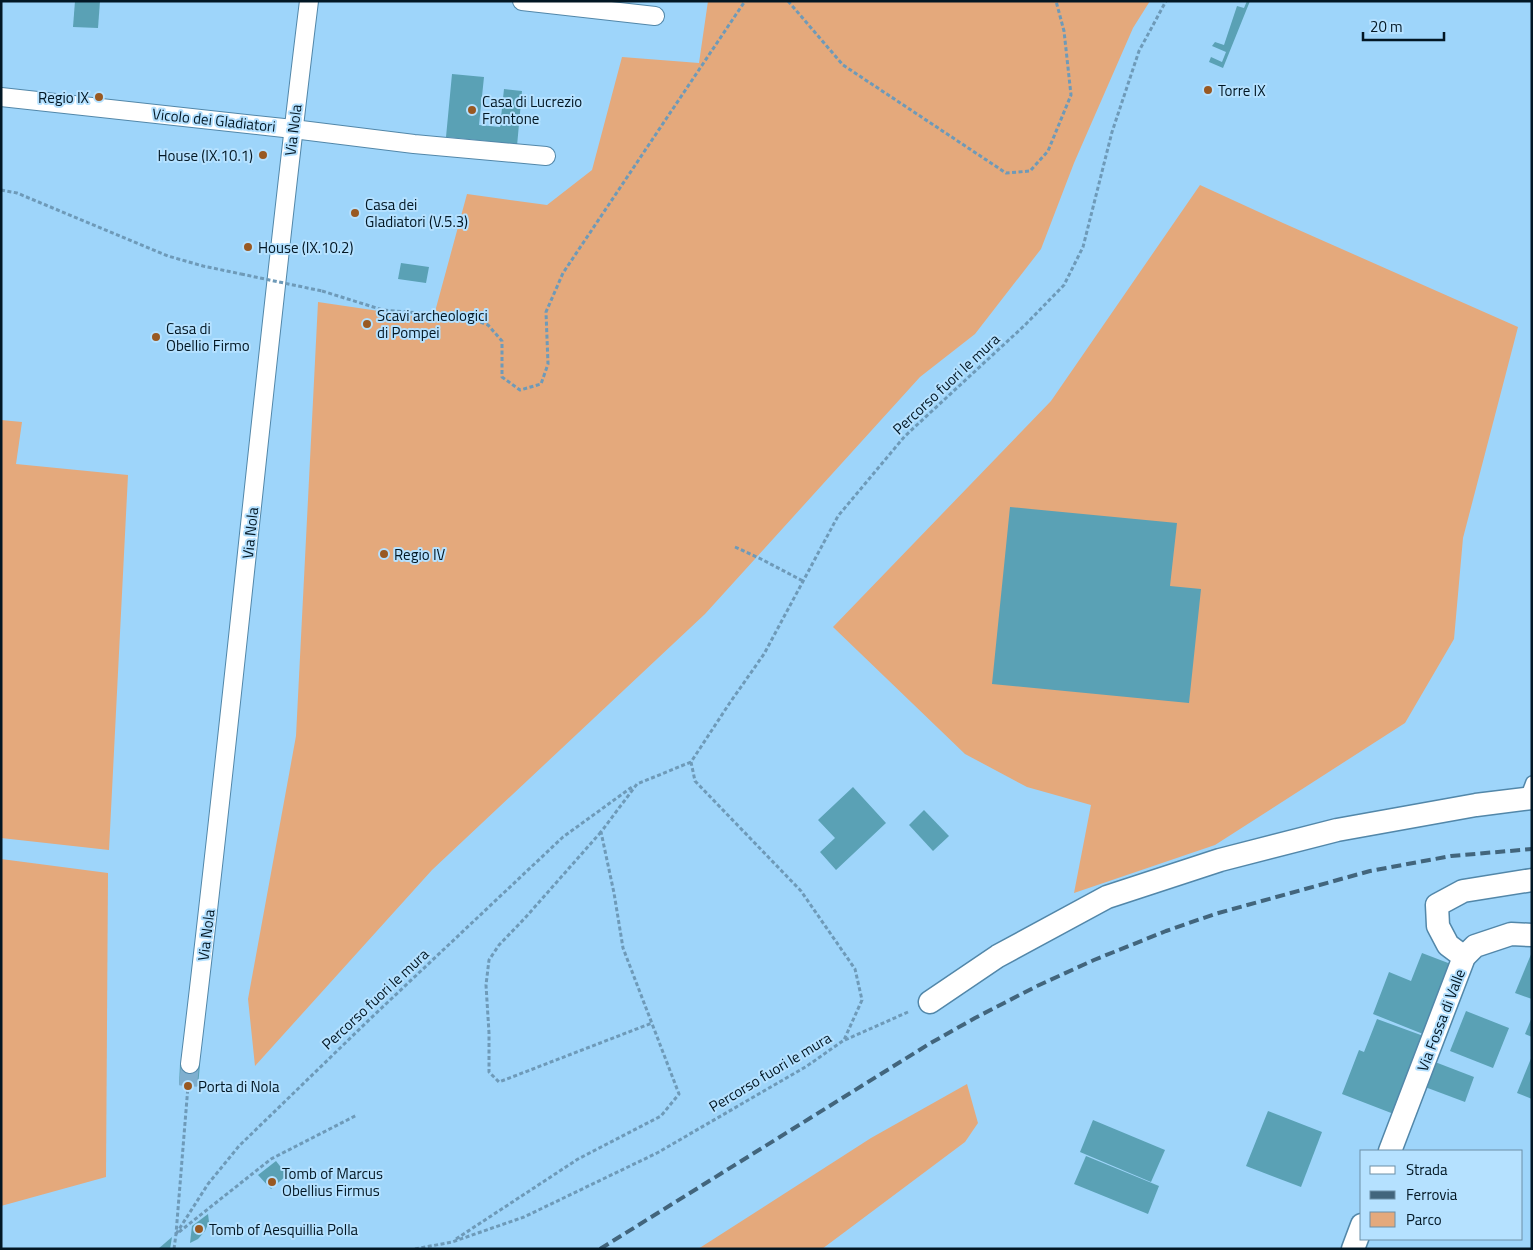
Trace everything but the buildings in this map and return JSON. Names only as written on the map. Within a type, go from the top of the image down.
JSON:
[{"type":"street","name":"Via Nola","points":[[190,1064],[214,870],[293,129],[309,1]]},
{"type":"street","points":[[522,1],[654,16]]},
{"type":"street","name":"Vicolo dei Gladiatori","points":[[1,97],[414,144],[546,156]]},
{"type":"street","points":[[930,1002],[998,956],[1107,897],[1220,860],[1337,830],[1530,793]]},
{"type":"street","points":[[1464,957],[1448,945],[1438,926],[1438,905],[1463,891],[1532,880]]},
{"type":"street","name":"Via Fossa di Valle","points":[[1390,1150],[1464,957],[1475,946],[1511,934],[1532,935]]},
{"type":"street","points":[[1353,1249],[1360,1230]]},
{"type":"path","points":[[1,190],[17,193],[168,256],[203,266],[322,291],[383,310],[467,316],[488,325],[502,340],[502,377],[520,390],[541,384],[548,364],[546,312],[563,274],[746,1]]},
{"type":"path","points":[[788,1],[843,65],[1006,172],[1030,171],[1048,151],[1071,95],[1064,31],[1056,1]]},
{"type":"path","name":"Percorso fuori le mura","points":[[176,1234],[208,1184],[238,1146],[563,837],[636,784],[691,762],[764,654],[838,516],[905,436],[1025,325],[1064,285],[1083,247],[1112,132],[1139,51],[1166,1]]},
{"type":"path","points":[[735,547],[803,581]]},
{"type":"path","name":"Percorso fuori le mura","points":[[415,1249],[452,1242],[524,1217],[657,1152],[807,1066],[844,1040],[862,1000],[855,968],[801,891],[695,781],[691,762]]},
{"type":"path","points":[[636,784],[601,832],[499,945],[489,960],[486,985],[489,1072],[499,1082],[652,1023]]},
{"type":"path","name":"Percorso fuori le mura","points":[[452,1242],[578,1159],[661,1116],[679,1094],[623,948],[601,832]]},
{"type":"path","points":[[844,1040],[930,1002]]},
{"type":"path","points":[[174,1249],[188,1086]]},
{"type":"path","points":[[176,1234],[271,1159],[357,1114]]},
{"type":"green space","points":[[708,1],[1150,1],[1133,28],[1074,163],[1041,249],[975,334],[920,377],[705,614],[432,870],[255,1066],[248,999],[296,736],[318,302],[433,319],[467,194],[547,205],[592,170],[622,57],[699,63]]},
{"type":"green space","points":[[1200,185],[1518,327],[1463,538],[1454,639],[1405,723],[1215,845],[1074,893],[1091,805],[1027,787],[965,754],[833,627],[1051,401]]},
{"type":"green space","points":[[1,420],[22,422],[16,464],[128,475],[109,850],[1,838]]},
{"type":"green space","points":[[1,859],[108,873],[106,1177],[1,1206]]},
{"type":"green space","points":[[967,1084],[978,1123],[965,1142],[822,1249],[698,1249],[871,1138]]},
{"type":"tunnel","points":[[188,1086],[190,1064]]},
{"type":"railway","points":[[600,1249],[929,1044],[1037,986],[1094,960],[1166,931],[1215,914],[1370,871],[1451,856],[1532,849]]},
{"type":"place","name":"Torre IX","points":[[1208,90]]},
{"type":"place","name":"Regio IX","points":[[99,97]]},
{"type":"place","name":"Casa di Lucrezio Frontone","points":[[472,110]]},
{"type":"place","name":"House (IX.10.1)","points":[[263,155]]},
{"type":"place","name":"Casa dei Gladiatori (V.5.3)","points":[[355,213]]},
{"type":"place","name":"House (IX.10.2)","points":[[248,247]]},
{"type":"place","name":"Scavi archeologici di Pompei","points":[[367,324]]},
{"type":"place","name":"Casa di Obellio Firmo","points":[[156,337]]},
{"type":"place","name":"Regio IV","points":[[384,554]]},
{"type":"place","name":"Porta di Nola","points":[[188,1086]]},
{"type":"place","name":"Tomb of Marcus Obellius Firmus","points":[[272,1182]]},
{"type":"place","name":"Tomb of Aesquillia Polla","points":[[199,1229]]}]
